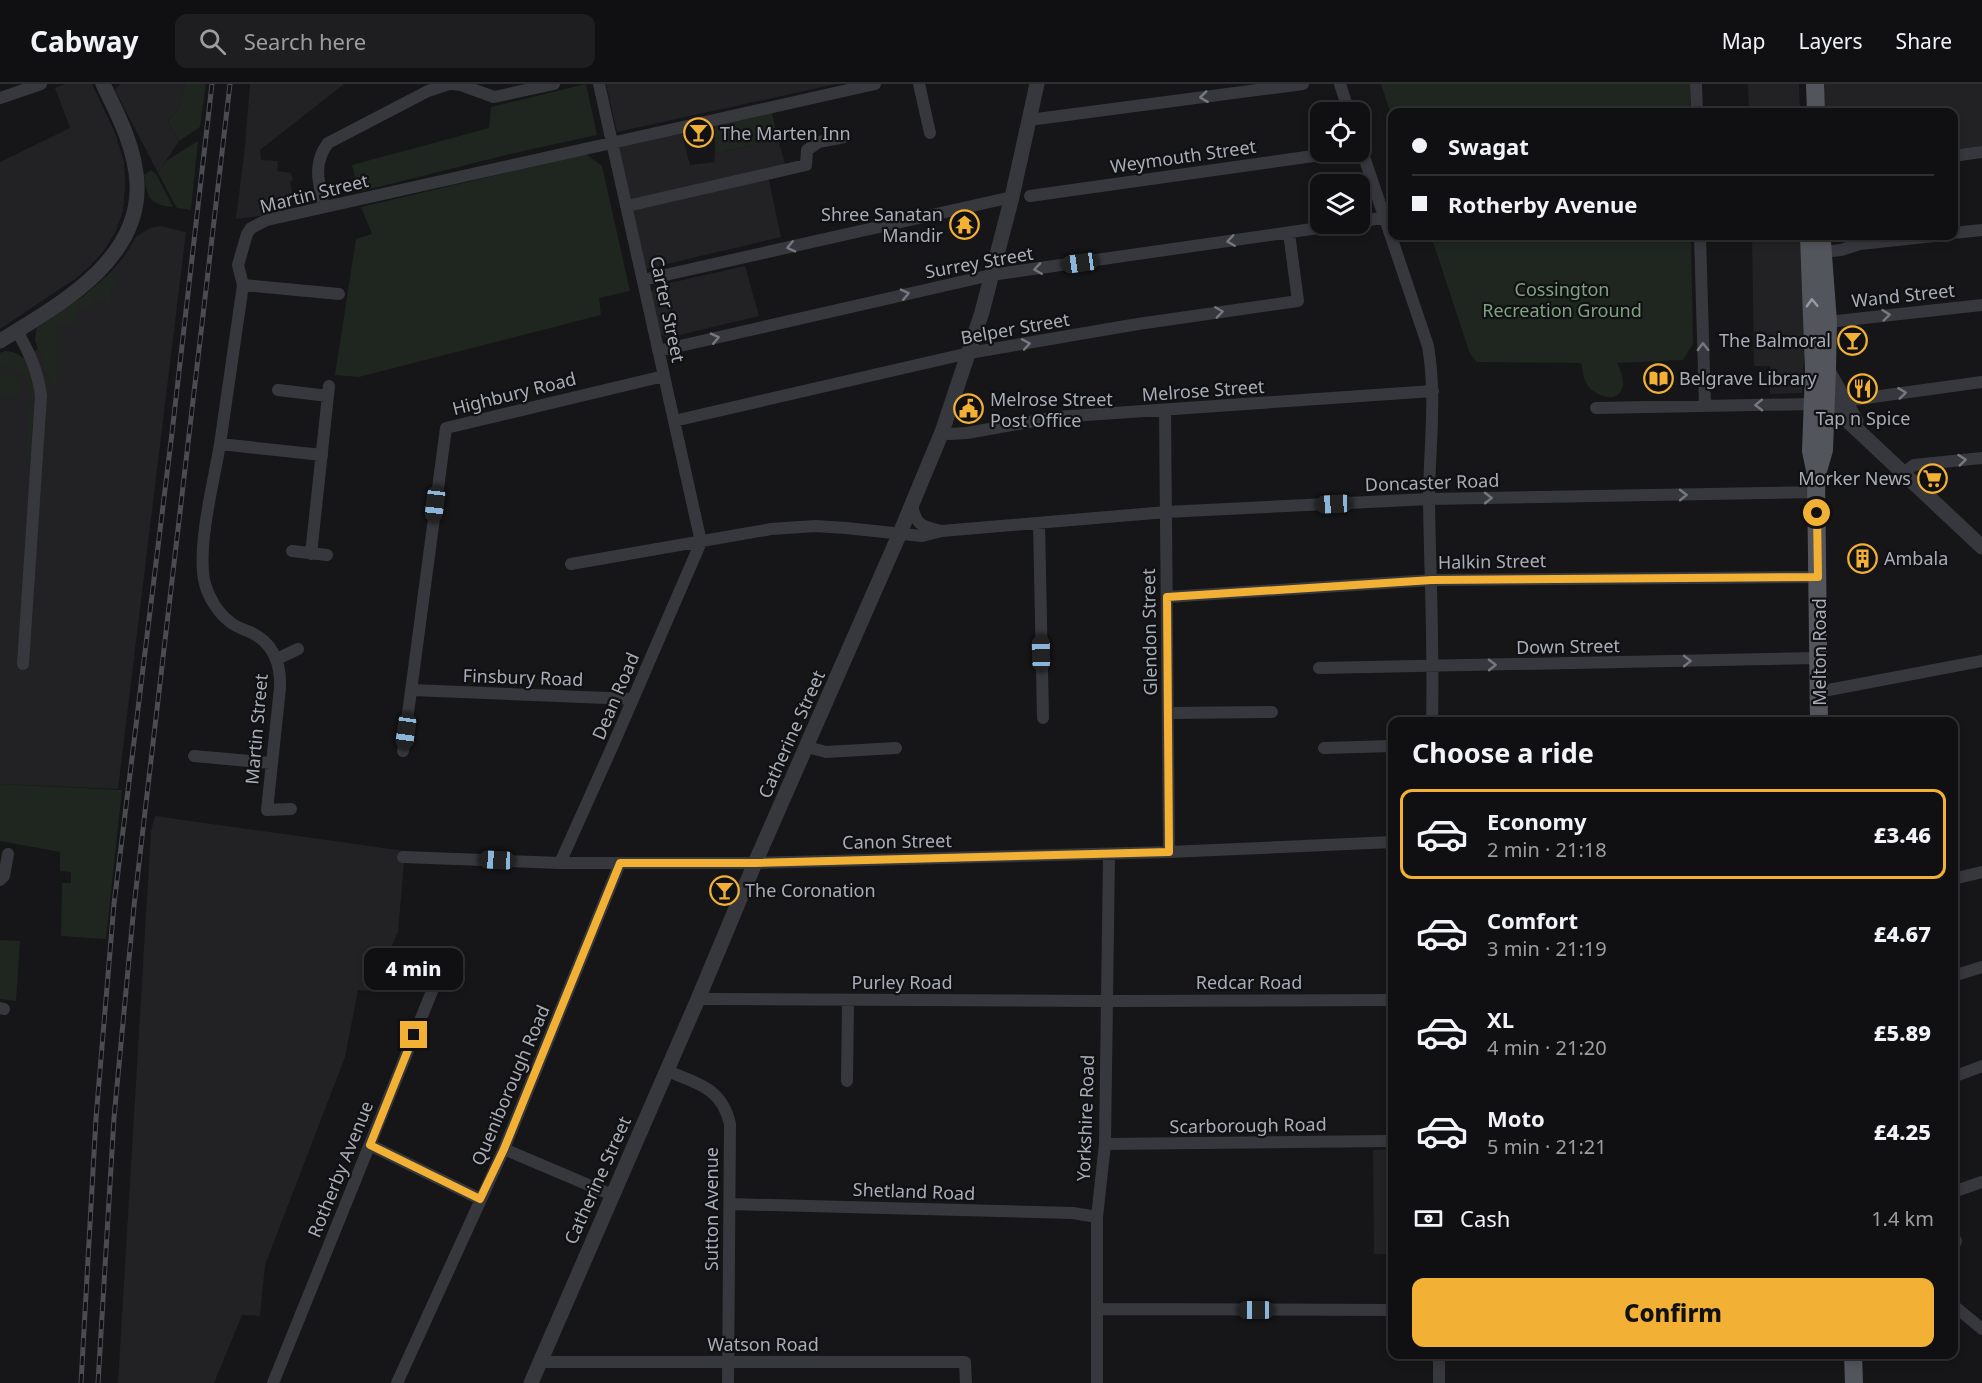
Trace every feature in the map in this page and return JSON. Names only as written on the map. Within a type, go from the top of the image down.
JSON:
[{"type":"main road","points":[[1803,84],[1803,108]]},
{"type":"main road","points":[[1815,84],[1816,108]]},
{"type":"main road","points":[[1809,240],[1814,371],[1830,399]]},
{"type":"main road","points":[[1822,244],[1828,322],[1827,369],[1830,399]]},
{"type":"main road","name":"Melton Road","points":[[1819,717],[1816,484],[1811,451],[1830,399]]},
{"type":"main road","points":[[1853,1359],[1854,1383]]},
{"type":"street","points":[[0,98],[41,84]]},
{"type":"street","points":[[0,341],[61,302],[103,267],[117,249],[134,210],[137,183],[133,159],[123,128],[103,84]]},
{"type":"street","points":[[324,207],[316,171],[321,151],[328,142],[428,91],[450,84],[461,85],[494,97],[554,84]]},
{"type":"street","name":"Carter Street","points":[[599,84],[701,542]]},
{"type":"street","name":"Martin Street","points":[[291,809],[267,810],[280,688],[277,659],[258,637],[229,622],[222,615],[205,583],[202,549],[243,285],[238,265],[251,228],[267,220],[875,84]]},
{"type":"street","points":[[919,84],[930,133]]},
{"type":"street","name":"Catherine Street","points":[[531,1383],[942,432],[992,275],[1037,84]]},
{"type":"street","points":[[1029,120],[1303,84]]},
{"type":"street","points":[[1340,84],[1346,102]]},
{"type":"street","points":[[1696,84],[1697,108]]},
{"type":"street","points":[[627,206],[806,165],[807,150],[819,142],[844,137]]},
{"type":"street","points":[[1958,155],[1982,152]]},
{"type":"street","name":"Weymouth Street","points":[[1030,196],[1310,157]]},
{"type":"street","points":[[1367,162],[1388,215]]},
{"type":"street","points":[[643,280],[1012,197]]},
{"type":"street","points":[[1370,220],[1388,217]]},
{"type":"street","name":"Surrey Street","points":[[658,351],[992,275],[1310,230]]},
{"type":"street","points":[[1958,232],[1982,230]]},
{"type":"street","name":"Belper Street","points":[[674,421],[969,353],[1138,324],[1298,301],[1289,233]]},
{"type":"street","points":[[1396,240],[1428,346],[1433,374],[1429,499],[1432,580],[1432,717]]},
{"type":"street","points":[[1700,240],[1705,406]]},
{"type":"street","points":[[1822,244],[1842,250],[1860,244],[1897,240]]},
{"type":"street","points":[[243,285],[339,294]]},
{"type":"street","name":"Wand Street","points":[[1828,322],[1982,305]]},
{"type":"street","points":[[17,331],[30,354],[39,378],[41,396],[23,664]]},
{"type":"street","name":"Highbury Road","points":[[403,751],[446,428],[664,376]]},
{"type":"street","points":[[1596,408],[1705,406],[1830,399],[1982,382]]},
{"type":"street","points":[[278,390],[329,391],[311,554]]},
{"type":"street","name":"Melrose Street","points":[[942,432],[967,433],[1058,417],[1433,391]]},
{"type":"street","points":[[1830,399],[1833,407],[1869,442],[1982,546]]},
{"type":"street","name":"Glendon Street","points":[[1165,411],[1169,852]]},
{"type":"street","points":[[220,444],[322,455]]},
{"type":"street","points":[[1903,473],[1914,465],[1982,458]]},
{"type":"street","name":"Doncaster Road","points":[[571,564],[771,529],[815,526],[922,536],[942,531],[1166,512],[1816,484]]},
{"type":"street","name":"Doncaster Road","points":[[912,505],[915,518],[920,525],[942,531]]},
{"type":"street","points":[[1039,524],[1042,718]]},
{"type":"street","name":"Dean Road","points":[[560,863],[701,542]]},
{"type":"street","points":[[292,551],[327,555]]},
{"type":"street","name":"Halkin Street","points":[[1167,597],[1432,580],[1818,577]]},
{"type":"street","points":[[277,659],[298,649]]},
{"type":"street","name":"Down Street","points":[[1319,668],[1818,658]]},
{"type":"street","points":[[1818,692],[1982,661]]},
{"type":"street","name":"Finsbury Road","points":[[412,690],[632,699]]},
{"type":"street","points":[[1168,713],[1272,712]]},
{"type":"street","points":[[807,747],[826,752],[896,748]]},
{"type":"street","points":[[1324,748],[1388,747]]},
{"type":"street","points":[[194,756],[271,763]]},
{"type":"street","name":"Canon Street","points":[[403,857],[560,863],[755,863],[1109,854],[1388,842]]},
{"type":"street","points":[[0,880],[4,876],[8,854]]},
{"type":"street","name":"Yorkshire Road","points":[[1097,1383],[1097,1217],[1105,1144],[1109,854]]},
{"type":"street","name":"Queniborough Road","points":[[397,1383],[504,1149],[620,863]]},
{"type":"street","points":[[1958,878],[1982,872]]},
{"type":"street","points":[[1958,974],[1982,967]]},
{"type":"street","name":"Rotherby Avenue","points":[[273,1383],[441,969]]},
{"type":"street","name":"Purley Road","points":[[698,999],[1107,1001]]},
{"type":"street","points":[[847,1081],[848,1000]]},
{"type":"street","name":"Redcar Road","points":[[1107,1001],[1388,1000]]},
{"type":"street","points":[[1958,1075],[1982,1066]]},
{"type":"street","name":"Sutton Avenue","points":[[667,1071],[704,1086],[714,1093],[727,1112],[730,1124],[728,1383]]},
{"type":"street","name":"Scarborough Road","points":[[1105,1144],[1388,1141]]},
{"type":"street","points":[[370,1145],[480,1199]]},
{"type":"street","points":[[504,1149],[612,1195]]},
{"type":"street","points":[[1958,1190],[1982,1182]]},
{"type":"street","name":"Shetland Road","points":[[730,1204],[1061,1213],[1097,1217]]},
{"type":"street","points":[[1097,1309],[1388,1310]]},
{"type":"street","points":[[1958,1309],[1982,1329]]},
{"type":"street","points":[[1439,1359],[1439,1383]]},
{"type":"street","name":"Watson Road","points":[[540,1362],[965,1362],[966,1383]]},
{"type":"shaded area","points":[[66,84],[92,84],[116,135],[124,162],[123,211],[115,233],[103,252],[90,266],[75,279],[0,329],[0,162],[70,128],[55,88]]},
{"type":"shaded area","points":[[120,84],[185,84],[179,107],[168,122],[179,141],[158,173],[115,90]]},
{"type":"shaded area","points":[[250,84],[344,84],[260,150],[261,160],[278,161],[277,171],[291,173],[292,193],[289,193],[292,208],[236,219],[245,147]]},
{"type":"shaded area","points":[[606,84],[836,84],[617,132]]},
{"type":"shaded area","points":[[1748,84],[1799,84],[1800,108],[1749,108]]},
{"type":"shaded area","points":[[1821,84],[1982,84],[1982,146],[1958,149],[1958,108],[1823,108]]},
{"type":"shaded area","points":[[681,130],[690,165],[714,162],[715,154],[778,139],[786,168],[629,203],[615,147]]},
{"type":"shaded area","points":[[768,176],[781,237],[646,269],[631,208]]},
{"type":"shaded area","points":[[161,226],[186,232],[118,789],[0,784],[0,353],[12,352],[23,358],[38,349],[35,340],[37,328],[85,295],[111,272],[136,237],[150,228]]},
{"type":"shaded area","points":[[1752,240],[1803,240],[1806,321],[1802,393],[1770,394],[1770,366],[1754,366]]},
{"type":"shaded area","points":[[745,266],[759,316],[667,338],[660,334],[651,292],[656,286]]},
{"type":"shaded area","points":[[155,816],[405,851],[398,932],[372,991],[358,990],[345,1057],[265,1265],[260,1316],[242,1315],[214,1383],[118,1383],[151,831]]},
{"type":"shaded area","points":[[1388,1149],[1388,1254],[1374,1254],[1373,1150]]},
{"type":"green space","points":[[185,84],[206,84],[200,127],[179,141],[168,122],[179,107]]},
{"type":"green space","points":[[586,84],[597,135],[358,192],[352,165],[489,128],[491,107]]},
{"type":"green space","points":[[1381,84],[1690,84],[1690,108],[1389,108]]},
{"type":"green space","points":[[771,109],[778,139],[715,154],[715,122]]},
{"type":"green space","points":[[198,141],[191,210],[177,208],[158,173],[166,161]]},
{"type":"green space","points":[[586,154],[602,166],[630,291],[599,298],[601,315],[359,377],[335,375],[356,239],[372,234],[361,207]]},
{"type":"green space","points":[[151,170],[156,174],[173,207],[154,202],[148,194],[144,175]]},
{"type":"green space","name":"Cossington Recreation Ground","points":[[1432,240],[1691,240],[1693,344],[1683,360],[1617,363],[1623,384],[1618,395],[1609,397],[1599,395],[1588,386],[1581,363],[1477,362],[1470,354]]},
{"type":"green space","points":[[111,272],[119,284],[111,289],[109,307],[104,306],[105,298],[93,298],[93,306],[78,306],[76,323],[57,323],[57,384],[50,384],[35,340],[37,328],[85,295]]},
{"type":"green space","points":[[5,351],[20,356],[28,368],[31,380],[33,408],[29,462],[26,462],[30,387],[21,374],[0,366],[0,353]]},
{"type":"green space","points":[[0,372],[14,377],[21,383],[20,395],[0,394]]},
{"type":"green space","points":[[0,784],[122,790],[106,939],[61,936],[62,883],[71,883],[71,872],[60,871],[60,852],[0,841]]},
{"type":"green space","points":[[0,940],[20,941],[16,1001],[0,999]]},
{"type":"railway","points":[[81,1383],[96,1118],[114,904],[212,84]]},
{"type":"railway","points":[[98,1383],[114,1118],[134,906],[230,84]]},
{"type":"place","name":"The Marten Inn","points":[[699,133]]},
{"type":"place","name":"Shree Sanatan Mandir","points":[[964,224]]},
{"type":"place","name":"The Balmoral","points":[[1852,340]]},
{"type":"place","name":"Belgrave Library","points":[[1658,378]]},
{"type":"place","name":"Tap n Spice","points":[[1863,389]]},
{"type":"place","name":"Melrose Street Post Office","points":[[969,409]]},
{"type":"place","name":"Morker News","points":[[1932,478]]},
{"type":"place","name":"Ambala","points":[[1863,558]]},
{"type":"place","name":"The Coronation","points":[[724,890]]},
{"type":"route","points":[[414,1035],[370,1145],[480,1199],[504,1149],[620,863],[755,863],[1169,852],[1167,597],[1432,580],[1818,577],[1817,513]]}]
